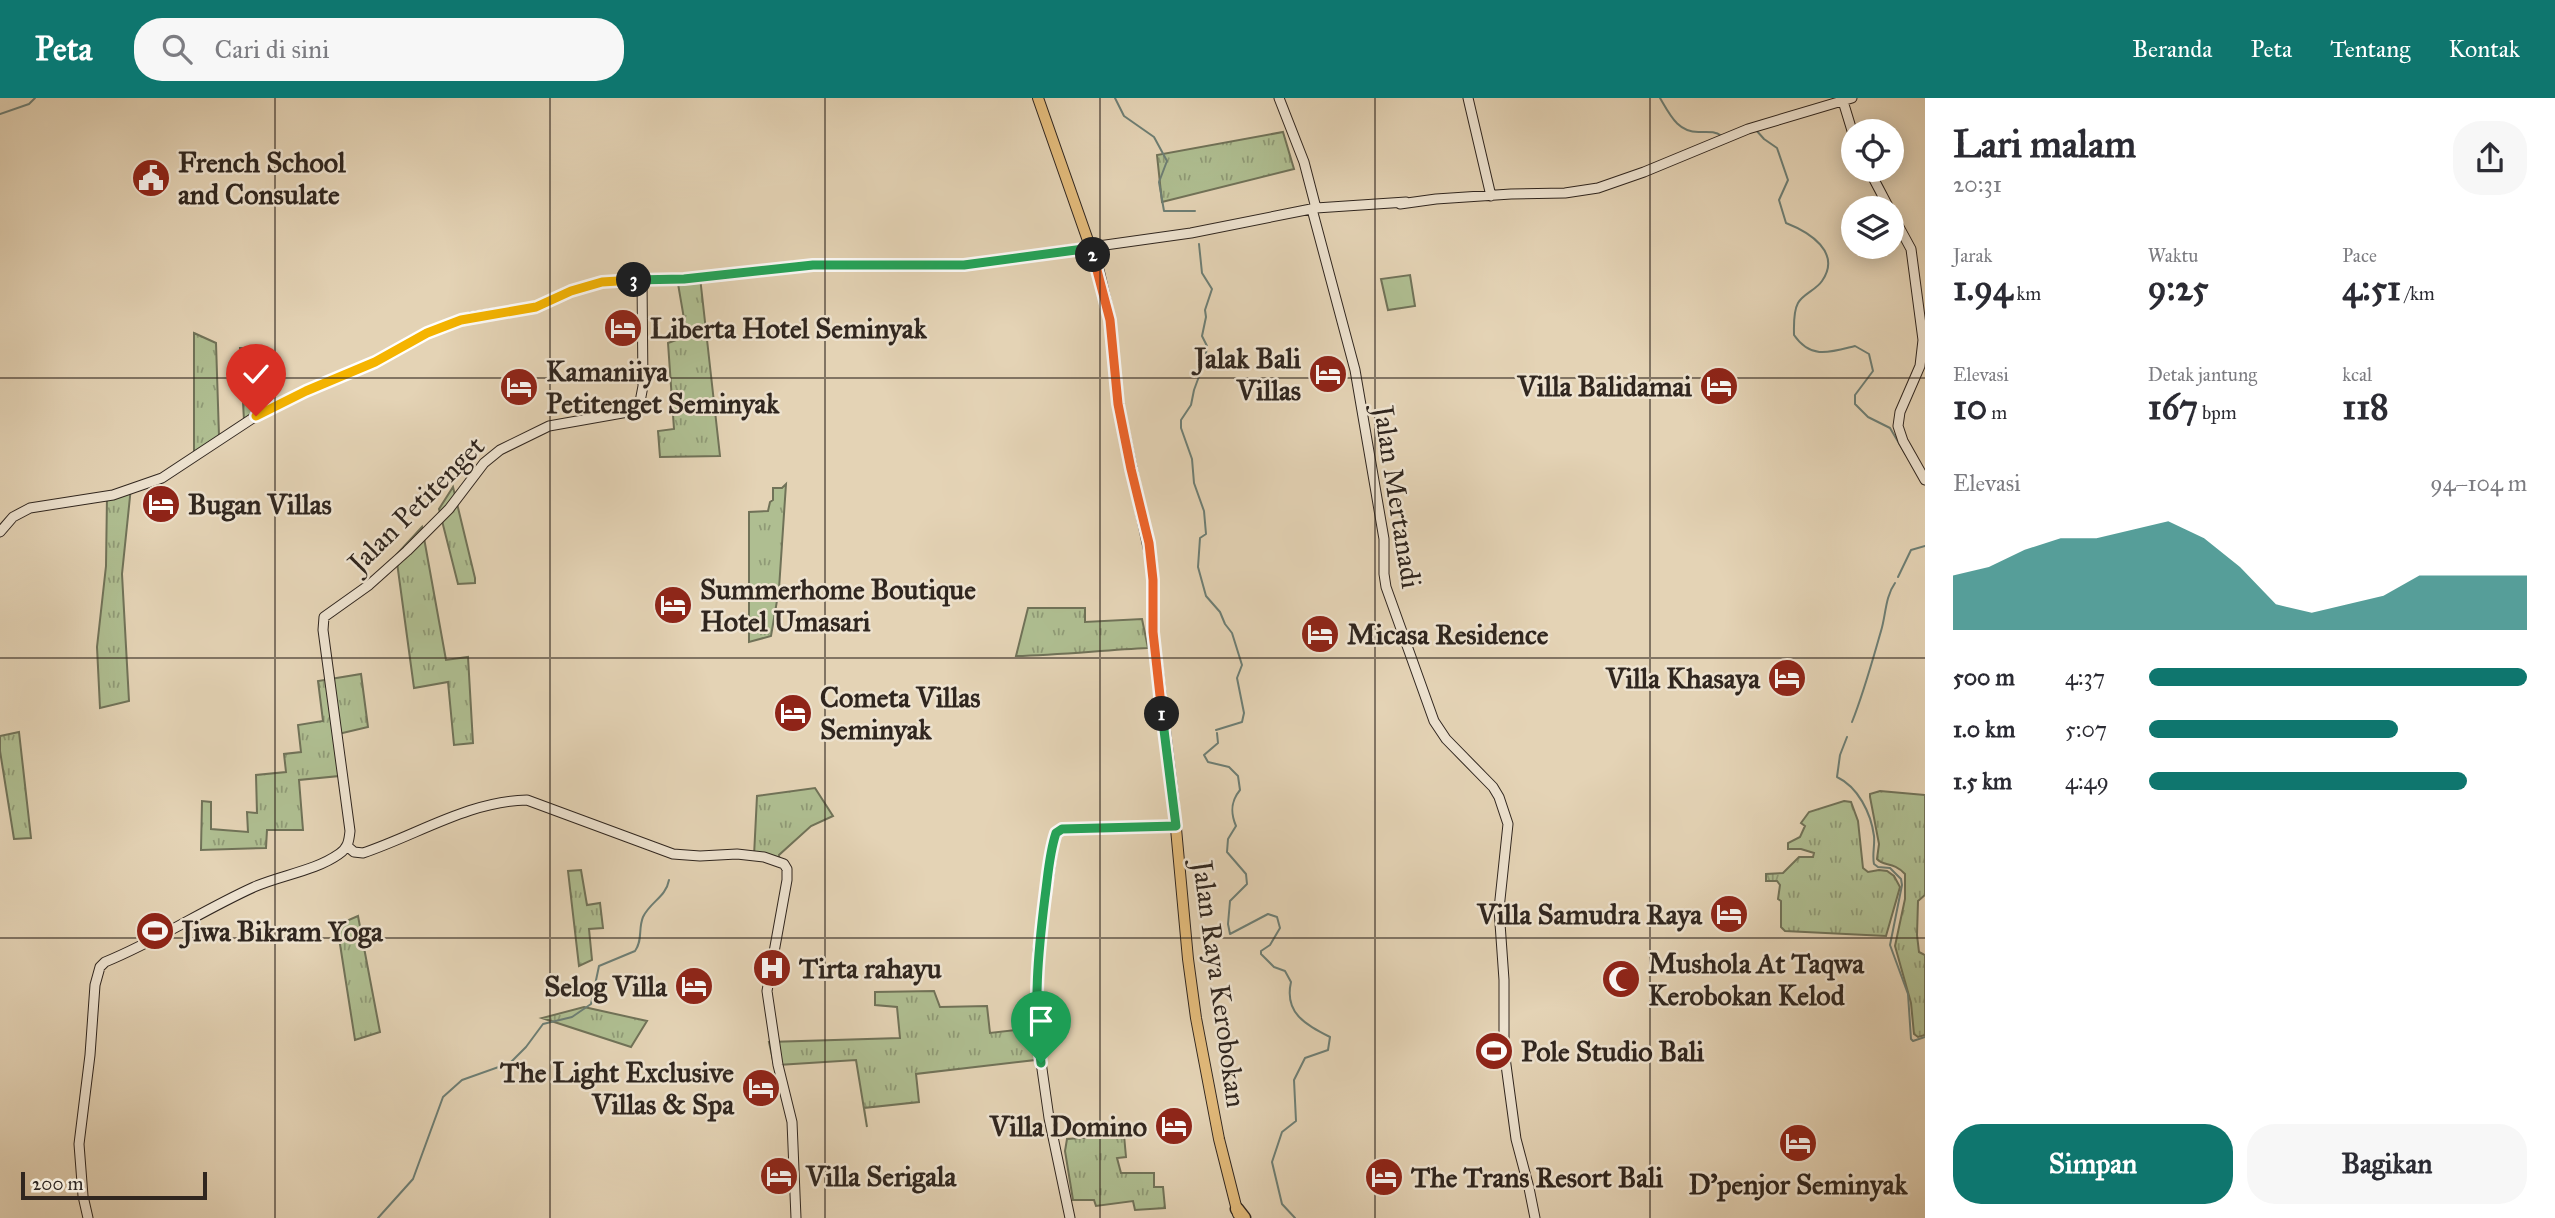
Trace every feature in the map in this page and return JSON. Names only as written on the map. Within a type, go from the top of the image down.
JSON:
[{"type":"main road","name":"Jalan Raya Kerobokan","points":[[1038,98],[1091,248],[1106,299],[1118,404],[1149,543],[1153,632],[1196,1018],[1219,1139],[1240,1215]]},
{"type":"street","name":"Jalan Mertanadi","points":[[1279,98],[1304,162],[1355,370],[1384,539],[1384,579],[1391,602],[1434,721],[1447,739],[1494,789],[1508,824],[1499,900],[1506,1079],[1516,1139],[1530,1188],[1535,1218]]},
{"type":"street","points":[[1468,98],[1491,197]]},
{"type":"street","points":[[0,532],[13,517],[30,508],[113,495],[162,478],[256,416],[306,391],[375,362],[436,329],[471,317],[536,307],[571,291],[602,282],[706,277],[813,265],[964,265],[1108,245],[1116,247],[1184,239],[1315,210],[1511,194],[1564,193],[1608,186],[1748,129],[1846,99],[1850,119]]},
{"type":"street","points":[[1070,250],[1083,245],[1086,234]]},
{"type":"street","points":[[1904,236],[1911,249],[1923,340],[1920,366],[1900,412],[1898,426],[1903,441],[1925,480]]},
{"type":"street","name":"Jalan Petitenget","points":[[347,846],[349,831],[323,630],[324,617],[369,585],[407,551],[456,502],[484,463],[500,450],[549,426],[628,412],[639,407],[643,386],[642,280]]},
{"type":"street","points":[[88,1218],[83,1196],[79,1144],[95,985],[100,967],[155,941],[236,895],[328,860],[347,846],[354,852],[363,853],[468,811],[527,800],[673,854],[745,854],[765,857],[783,864],[787,869],[767,991],[778,1065],[794,1140],[796,1218]]},
{"type":"street","points":[[1070,1218],[1049,1118],[1037,1034],[1038,951],[1054,838],[1062,829],[1176,826]]},
{"type":"green space","points":[[1283,132],[1294,169],[1162,202],[1157,155]]},
{"type":"green space","points":[[1410,275],[1415,306],[1388,310],[1381,279]]},
{"type":"green space","points":[[700,277],[720,456],[660,457],[658,431],[674,429],[668,343],[687,336],[677,278]]},
{"type":"green space","points":[[194,333],[216,343],[219,436],[194,455]]},
{"type":"green space","points":[[240,348],[257,349],[268,406],[244,420]]},
{"type":"green space","points":[[786,484],[779,589],[771,636],[749,642],[749,512],[768,511],[773,500],[773,488],[782,488]]},
{"type":"green space","points":[[131,487],[122,574],[129,701],[100,708],[97,647],[106,566],[107,496]]},
{"type":"green space","points":[[453,487],[475,583],[458,584],[439,509]]},
{"type":"green space","points":[[422,527],[446,660],[468,657],[473,743],[454,745],[448,682],[414,688],[396,555]]},
{"type":"green space","points":[[1028,608],[1085,608],[1085,622],[1142,619],[1148,648],[1016,656]]},
{"type":"green space","points":[[361,674],[368,727],[334,735],[339,776],[299,780],[303,830],[267,830],[266,848],[201,850],[202,801],[211,802],[211,829],[248,832],[247,812],[257,813],[256,775],[286,772],[284,754],[301,752],[298,725],[323,721],[318,681]]},
{"type":"green space","points":[[19,732],[31,838],[14,839],[0,736]]},
{"type":"green space","points":[[815,788],[833,816],[811,826],[779,855],[780,866],[754,856],[757,796]]},
{"type":"green space","points":[[1880,791],[1925,795],[1925,895],[1918,901],[1917,935],[1919,952],[1925,955],[1925,1035],[1918,1037],[1914,1034],[1911,1003],[1895,946],[1905,899],[1905,874],[1897,867],[1877,859],[1879,844],[1870,794]]},
{"type":"green space","points":[[1844,801],[1851,802],[1858,821],[1863,868],[1868,872],[1887,871],[1894,876],[1900,887],[1886,936],[1785,931],[1781,927],[1781,901],[1778,899],[1780,885],[1777,881],[1766,881],[1766,874],[1783,873],[1799,857],[1813,857],[1814,853],[1788,849],[1788,843],[1800,837],[1805,826],[1801,823],[1809,812]]},
{"type":"green space","points":[[581,870],[587,905],[600,903],[603,928],[589,929],[592,960],[579,966],[568,871]]},
{"type":"green space","points":[[358,916],[380,1032],[355,1040],[337,925]]},
{"type":"green space","points":[[934,991],[940,1007],[987,1006],[990,1033],[1025,1029],[1035,1060],[916,1074],[919,1102],[864,1108],[867,1127],[856,1060],[778,1065],[776,1074],[769,1042],[900,1038],[897,1007],[875,1005],[875,992]]},
{"type":"green space","points":[[584,1007],[647,1021],[631,1047],[542,1018]]},
{"type":"green space","points":[[1124,1135],[1126,1157],[1117,1158],[1121,1173],[1154,1173],[1154,1187],[1163,1187],[1165,1208],[1135,1210],[1133,1201],[1096,1206],[1094,1200],[1073,1200],[1065,1151],[1067,1139]]},
{"type":"waterway","points":[[0,114],[29,104],[35,98]]},
{"type":"waterway","points":[[1115,98],[1124,116],[1154,137],[1167,161],[1159,182],[1164,211],[1195,211]]},
{"type":"waterway","points":[[1660,98],[1671,116],[1686,130],[1711,132],[1722,136]]},
{"type":"waterway","points":[[1756,130],[1777,148],[1788,180],[1779,200],[1786,223],[1820,244],[1828,261],[1822,281],[1798,303],[1794,335],[1814,351],[1830,352],[1855,346],[1869,354],[1873,371],[1855,395],[1855,404],[1868,417],[1890,428],[1906,455]]},
{"type":"waterway","points":[[1199,244],[1202,273],[1212,289],[1205,310],[1202,336],[1207,346],[1191,405],[1181,420],[1181,428],[1192,459],[1194,483],[1204,511],[1206,534],[1200,538],[1198,567],[1206,596],[1220,612],[1232,633],[1242,665],[1237,678],[1244,713],[1242,722],[1216,730]]},
{"type":"waterway","points":[[1898,577],[1911,550],[1925,546]]},
{"type":"waterway","points":[[1852,722],[1883,625],[1889,594],[1895,583]]},
{"type":"waterway","points":[[1217,733],[1218,743],[1204,755],[1208,762],[1229,767],[1238,776],[1240,790],[1232,807],[1236,826],[1228,839],[1227,852],[1246,874],[1247,884],[1230,901],[1230,934],[1268,914],[1277,917],[1280,928],[1261,954],[1274,967],[1285,971],[1291,982],[1291,1002],[1298,1016],[1330,1037],[1328,1050],[1305,1058],[1294,1080],[1296,1121],[1282,1132],[1272,1162],[1282,1204],[1295,1218]]},
{"type":"waterway","points":[[1847,737],[1840,755],[1837,777],[1851,787],[1867,810],[1874,836],[1874,864],[1890,868],[1901,879],[1890,945],[1908,994],[1911,1039],[1913,1041],[1925,1037]]},
{"type":"waterway","points":[[378,1218],[413,1179],[443,1097],[462,1080],[510,1063],[543,1024],[572,1017],[591,1004],[599,966],[635,951],[643,917],[665,891],[669,880]]},
{"type":"place","name":"French School and Consulate","points":[[151,178]]},
{"type":"place","name":"Liberta Hotel Seminyak","points":[[623,328]]},
{"type":"place","name":"Jalak Bali Villas","points":[[1328,374]]},
{"type":"place","name":"Villa Balidamai","points":[[1719,386]]},
{"type":"place","name":"Kamaniiya Petitenget Seminyak","points":[[519,387]]},
{"type":"place","name":"Bugan Villas","points":[[161,504]]},
{"type":"place","name":"Summerhome Boutique Hotel Umasari","points":[[673,605]]},
{"type":"place","name":"Micasa Residence","points":[[1320,634]]},
{"type":"place","name":"Villa Khasaya","points":[[1787,678]]},
{"type":"place","name":"Cometa Villas Seminyak","points":[[793,713]]},
{"type":"place","name":"Villa Samudra Raya","points":[[1729,914]]},
{"type":"place","name":"Jiwa Bikram Yoga","points":[[155,931]]},
{"type":"place","name":"Tirta rahayu","points":[[772,968]]},
{"type":"place","name":"Mushola At Taqwa Kerobokan Kelod","points":[[1621,979]]},
{"type":"place","name":"Selog Villa","points":[[694,986]]},
{"type":"place","name":"Pole Studio Bali","points":[[1494,1051]]},
{"type":"place","name":"The Light Exclusive Villas & Spa","points":[[761,1088]]},
{"type":"place","name":"Villa Domino","points":[[1174,1126]]},
{"type":"place","name":"D'penjor Seminyak","points":[[1798,1143]]},
{"type":"place","name":"Villa Serigala","points":[[779,1176]]},
{"type":"place","name":"The Trans Resort Bali","points":[[1384,1177]]},
{"type":"route","points":[[256,416],[306,391],[375,362],[436,329],[471,317],[536,307],[571,291],[602,282],[684,279],[813,265],[964,265],[1091,248],[1106,299],[1118,404],[1149,543],[1153,580],[1153,632],[1176,826],[1062,829],[1056,833],[1047,881],[1036,978],[1037,1034],[1041,1063]]}]
